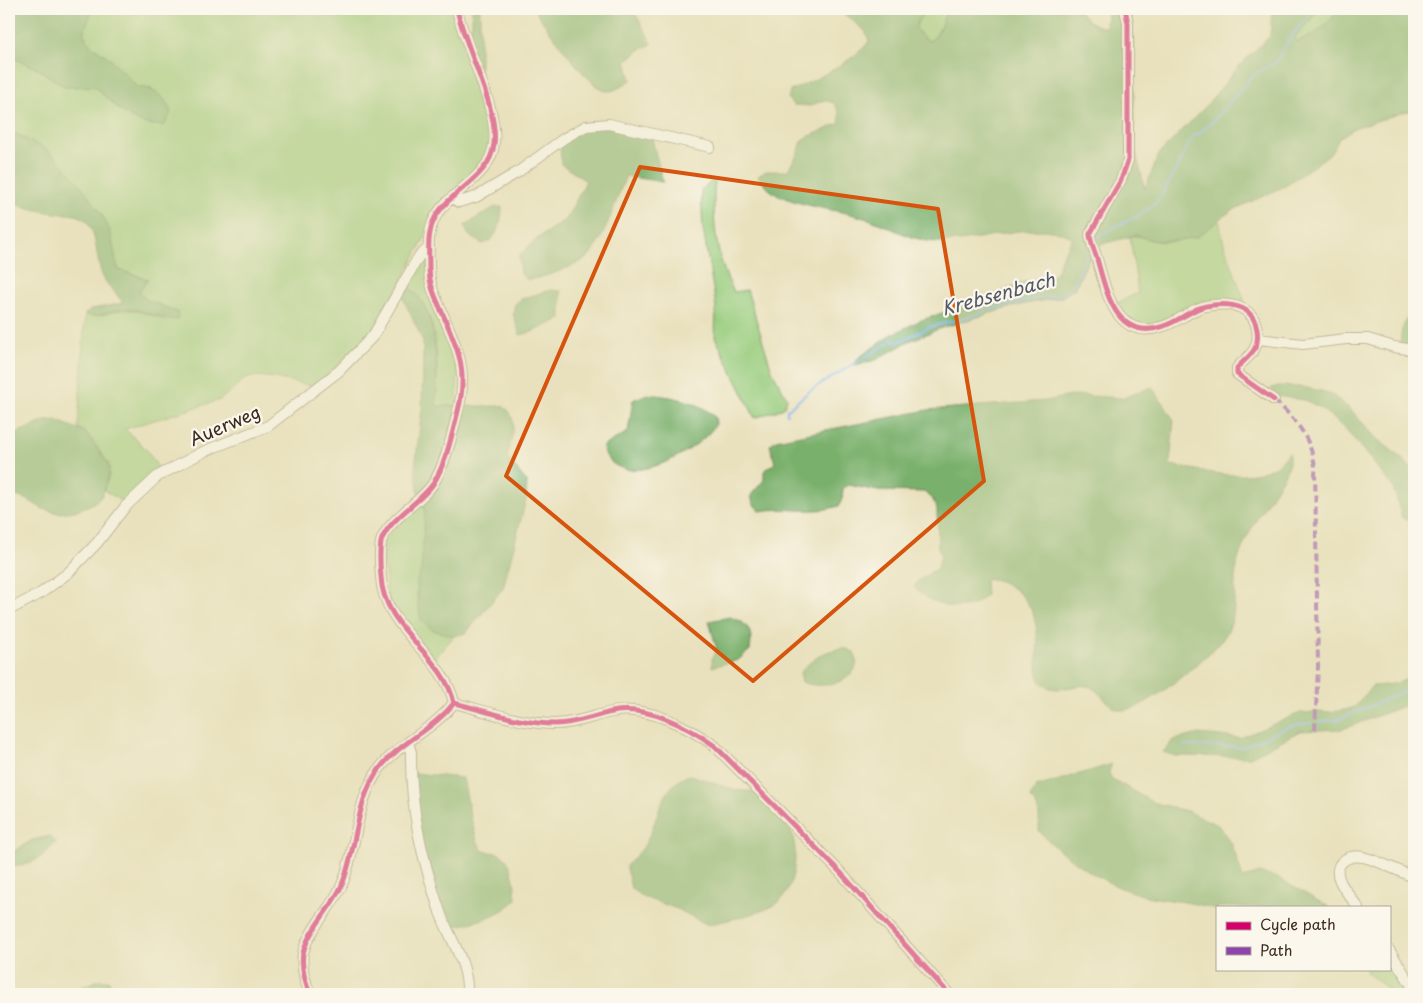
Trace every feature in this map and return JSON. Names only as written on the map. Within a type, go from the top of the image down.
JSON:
[{"type":"street","points":[[454,703],[451,691],[443,677],[385,602],[381,578],[382,541],[390,527],[431,487],[436,478],[451,436],[461,397],[462,364],[430,283],[429,248],[432,225],[441,208],[488,162],[494,139],[486,100],[457,9]]},
{"type":"street","points":[[1125,9],[1128,22],[1128,160],[1121,180],[1091,229],[1092,243],[1111,306],[1128,323],[1136,327],[1153,329],[1169,324],[1200,307],[1226,304],[1241,307],[1248,311],[1256,325],[1258,339],[1252,353],[1237,368],[1237,374],[1274,400]]},
{"type":"street","points":[[452,198],[459,202],[476,197],[518,172],[575,131],[586,126],[609,124],[710,147]]},
{"type":"street","name":"Auerweg","points":[[9,610],[40,593],[68,572],[97,543],[130,502],[158,476],[205,451],[268,426],[339,371],[373,336],[418,256],[429,248]]},
{"type":"street","points":[[1258,339],[1303,344],[1363,338],[1414,350]]},
{"type":"street","points":[[310,994],[303,968],[306,944],[341,886],[370,784],[381,766],[437,722],[454,703]]},
{"type":"street","points":[[454,703],[535,722],[557,724],[579,721],[609,712],[632,710],[661,718],[702,737],[715,746],[840,872],[948,994]]},
{"type":"street","points":[[408,743],[411,752],[417,834],[440,910],[466,975],[467,994]]},
{"type":"street","points":[[1357,906],[1339,880],[1340,862],[1345,858],[1350,856],[1366,858],[1414,877]]},
{"type":"street","points":[[1390,952],[1414,989]]},
{"type":"highlighted area","points":[[640,167],[938,209],[984,481],[753,681],[506,476]]},
{"type":"green space","points":[[9,9],[93,9],[83,34],[91,45],[112,60],[137,87],[154,91],[166,101],[171,112],[165,125],[154,125],[134,119],[118,108],[94,86],[65,87],[40,70],[9,56]]},
{"type":"green space","points":[[93,9],[455,9],[490,121],[492,146],[482,166],[444,202],[380,322],[316,387],[275,378],[258,376],[246,378],[220,400],[125,429],[146,449],[161,472],[125,504],[104,490],[109,465],[92,440],[78,428],[85,314],[99,316],[128,310],[165,320],[177,312],[147,300],[139,292],[148,279],[119,270],[113,254],[110,232],[97,207],[47,150],[12,132],[9,122],[9,56],[40,70],[65,87],[94,86],[111,102],[152,89],[137,87],[112,60],[91,45],[83,33]]},
{"type":"green space","points":[[472,9],[480,9],[480,72],[467,33],[472,23]]},
{"type":"green space","points":[[534,9],[633,9],[652,44],[639,50],[626,61],[631,80],[616,89],[606,91],[599,88],[579,68]]},
{"type":"green space","points":[[838,9],[927,9],[917,22],[916,29],[922,37],[929,41],[936,35],[948,9],[1078,9],[1097,26],[1106,27],[1107,9],[1131,9],[1134,64],[1134,144],[1145,189],[1159,154],[1205,107],[1239,66],[1270,36],[1272,9],[1320,9],[1296,35],[1294,38],[1296,41],[1314,34],[1331,19],[1337,9],[1414,9],[1414,114],[1408,111],[1354,128],[1339,138],[1331,153],[1287,185],[1231,211],[1197,237],[1177,241],[1156,241],[1136,235],[1095,246],[1075,288],[1062,297],[1015,306],[944,327],[909,341],[876,360],[855,365],[857,359],[889,336],[919,321],[1002,292],[1023,282],[1054,275],[1072,237],[1056,232],[1039,230],[1005,233],[954,242],[927,241],[917,239],[862,217],[791,200],[768,189],[758,176],[766,171],[787,171],[797,155],[803,139],[840,123],[839,112],[834,103],[824,100],[810,106],[793,105],[788,99],[790,91],[844,63],[869,41],[865,31]]},
{"type":"green space","points":[[927,9],[948,9],[936,35],[929,41],[916,30],[917,22]]},
{"type":"green space","points":[[1320,9],[1337,9],[1331,19],[1320,30],[1307,38],[1296,41],[1294,38],[1296,35]]},
{"type":"green space","points":[[9,122],[13,133],[47,150],[73,177],[100,212],[106,223],[119,270],[148,279],[139,292],[147,300],[177,312],[178,320],[130,309],[95,316],[85,314],[92,309],[123,303],[104,279],[94,236],[87,222],[78,216],[57,214],[9,203]]},
{"type":"green space","points":[[599,126],[651,135],[663,182],[626,176],[605,230],[589,256],[569,267],[528,280],[521,274],[519,256],[538,238],[567,218],[586,181],[561,164],[560,144],[576,133]]},
{"type":"green space","points":[[715,179],[716,237],[723,265],[734,292],[747,290],[772,371],[787,398],[784,408],[755,418],[715,337],[716,306],[703,229],[701,190]]},
{"type":"green space","points":[[495,207],[502,207],[501,218],[498,229],[492,239],[483,244],[468,235],[465,225]]},
{"type":"green space","points":[[1219,220],[1224,244],[1247,308],[1222,303],[1167,324],[1136,325],[1113,305],[1138,293],[1130,237],[1137,236],[1167,242],[1183,240],[1198,234]]},
{"type":"green space","points":[[422,258],[425,259],[458,355],[457,406],[436,406],[436,353],[432,327],[422,303],[406,286]]},
{"type":"green space","points":[[406,286],[417,295],[431,323],[436,358],[436,406],[504,406],[512,418],[513,424],[507,458],[527,482],[526,500],[503,588],[466,633],[454,636],[433,630],[421,621],[418,602],[417,580],[421,571],[425,510],[418,490],[415,467],[422,409],[423,341],[401,294]]},
{"type":"green space","points":[[550,290],[561,291],[561,319],[532,332],[520,335],[513,314],[515,304],[521,299]]},
{"type":"green space","points":[[1414,301],[1414,351],[1400,342],[1402,329]]},
{"type":"green space","points":[[1278,386],[1302,387],[1330,393],[1351,410],[1377,439],[1404,460],[1414,472],[1414,523],[1402,518],[1393,487],[1345,428],[1319,407],[1304,400],[1276,396],[1271,388]]},
{"type":"green space","points":[[1152,387],[1174,420],[1170,465],[1218,474],[1251,474],[1265,471],[1279,464],[1289,452],[1289,464],[1284,476],[1255,522],[1241,551],[1235,576],[1231,624],[1225,636],[1216,647],[1170,686],[1156,696],[1130,709],[1120,710],[1115,708],[1096,691],[1087,686],[1053,689],[1043,684],[1037,666],[1036,626],[1032,612],[1024,598],[1010,586],[994,580],[985,580],[986,595],[978,602],[959,608],[949,607],[930,600],[914,587],[918,581],[937,568],[941,556],[938,548],[937,508],[932,498],[924,492],[878,491],[849,485],[843,488],[839,506],[829,509],[760,511],[753,504],[751,495],[764,480],[764,471],[775,463],[770,445],[776,440],[928,410],[1045,401],[1075,395],[1123,398]]},
{"type":"green space","points":[[647,394],[683,400],[700,406],[715,417],[716,424],[707,435],[677,457],[659,465],[641,469],[625,469],[612,463],[603,449],[605,445],[628,432],[633,400]]},
{"type":"green space","points":[[56,420],[85,432],[109,465],[109,475],[102,496],[92,504],[75,511],[58,513],[43,509],[26,499],[16,496],[9,489],[9,436],[45,421]]},
{"type":"green space","points":[[422,501],[426,536],[417,598],[433,630],[454,636],[434,659],[387,599],[383,544],[388,535]]},
{"type":"green space","points":[[730,617],[742,622],[748,629],[751,637],[750,650],[738,660],[712,667],[712,658],[717,650],[709,621]]},
{"type":"green space","points":[[844,648],[854,652],[857,662],[849,677],[830,684],[820,685],[802,682],[800,672],[810,663],[825,653]]},
{"type":"green space","points":[[1414,675],[1414,702],[1343,729],[1300,731],[1250,757],[1175,756],[1163,752],[1173,740],[1199,734],[1240,738],[1300,713],[1340,711],[1355,707],[1372,686],[1399,682]]},
{"type":"green space","points":[[1112,764],[1109,772],[1111,778],[1152,802],[1187,811],[1218,825],[1232,844],[1243,878],[1260,873],[1278,878],[1327,906],[1216,906],[1216,910],[1128,891],[1086,870],[1039,831],[1038,809],[1030,798],[1036,787]]},
{"type":"green space","points":[[413,773],[463,778],[477,841],[483,851],[500,854],[511,868],[516,900],[509,906],[485,918],[449,928],[418,831]]},
{"type":"green space","points":[[689,775],[738,790],[755,791],[788,824],[794,844],[794,868],[788,890],[775,905],[752,914],[708,925],[677,909],[643,897],[631,889],[626,866],[644,846],[661,805],[671,787]]},
{"type":"green space","points":[[50,836],[56,842],[36,860],[23,865],[10,865],[9,854],[32,840]]},
{"type":"green space","points":[[1390,957],[1413,994],[1395,994],[1366,972],[1366,970],[1390,970]]},
{"type":"green space","points":[[98,980],[109,980],[113,994],[66,994]]},
{"type":"waterway","name":"Krebsenbach","points":[[1094,240],[1116,226],[1137,217],[1157,202],[1173,176],[1193,136],[1200,133],[1217,117],[1252,76],[1276,62],[1290,38],[1315,9]]},
{"type":"waterway","name":"Krebsenbach","points":[[787,414],[787,410],[811,390],[893,340],[898,342],[930,327],[979,314],[983,311],[1065,293],[1074,284],[1090,248]]},
{"type":"waterway","points":[[1320,722],[1340,719],[1414,687]]},
{"type":"waterway","points":[[1184,746],[1243,747],[1290,726],[1311,723]]},
{"type":"marked path","points":[[1274,400],[1289,414],[1306,437],[1315,466],[1318,667],[1315,730]]},
{"type":"cycle path","points":[[310,994],[304,974],[303,953],[310,936],[341,887],[351,857],[365,796],[372,781],[388,759],[436,721],[454,703],[448,686],[439,670],[402,627],[392,612],[384,595],[380,555],[384,534],[427,491],[438,476],[448,449],[461,396],[462,370],[460,359],[430,280],[429,239],[431,227],[439,211],[485,167],[491,156],[494,144],[494,129],[486,95],[466,41],[457,9]]},
{"type":"cycle path","points":[[1125,9],[1128,23],[1128,160],[1121,180],[1090,234],[1104,285],[1115,310],[1123,320],[1133,327],[1145,329],[1168,325],[1206,306],[1228,305],[1247,311],[1255,322],[1257,341],[1251,354],[1237,368],[1237,374],[1274,400]]},
{"type":"cycle path","points":[[454,703],[530,722],[555,724],[570,723],[612,712],[639,712],[653,714],[692,731],[715,746],[840,872],[949,994]]}]
